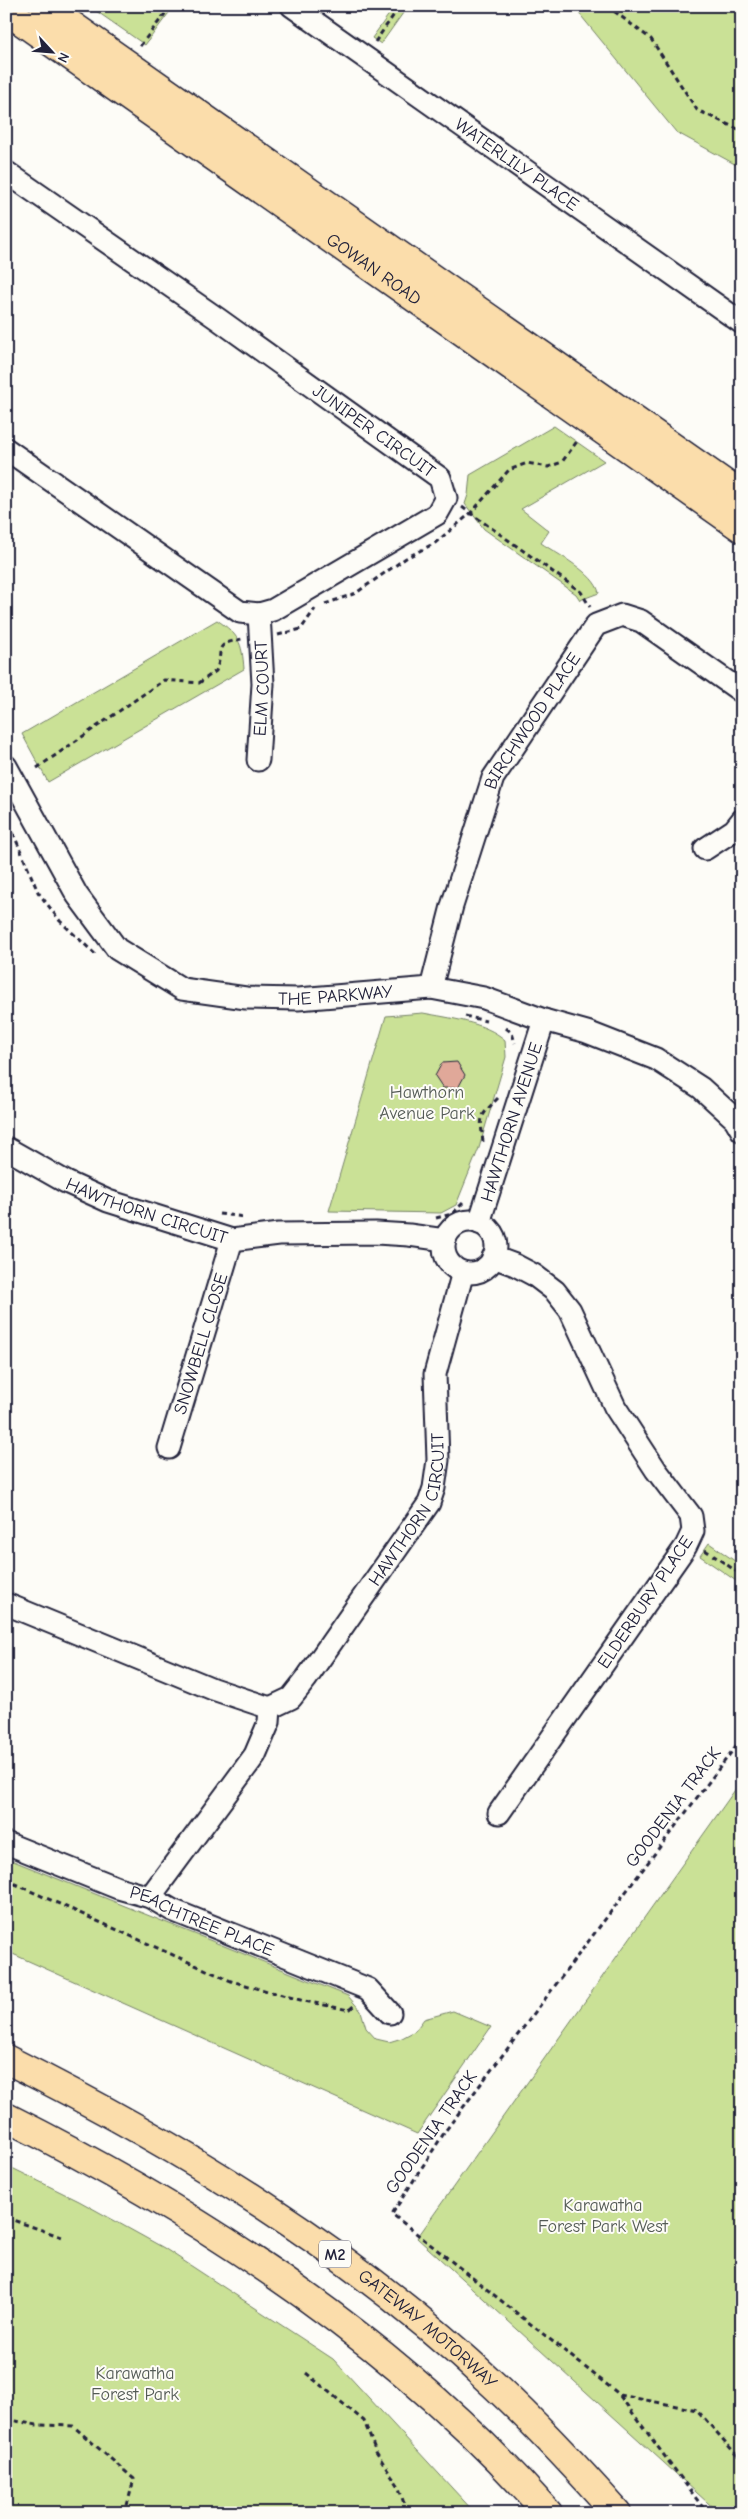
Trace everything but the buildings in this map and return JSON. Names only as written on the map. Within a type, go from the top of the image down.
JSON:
[{"type":"main road","name":"GOWAN ROAD","points":[[44,6],[742,496]]},
{"type":"main road","name":"GOWAN ROAD","points":[[6,10],[742,528]]},
{"type":"main road","name":"GATEWAY MOTORWAY","points":[[6,2059],[80,2096],[175,2148],[255,2198],[338,2256],[423,2322],[494,2385],[576,2468],[617,2513]]},
{"type":"main road","points":[[6,2117],[141,2189],[213,2232],[292,2286],[360,2338],[428,2395],[476,2439],[548,2513]]},
{"type":"street","points":[[36,6],[40,34]]},
{"type":"street","name":"WATERLILY PLACE","points":[[292,6],[742,323]]},
{"type":"street","name":"JUNIPER CIRCUIT","points":[[6,172],[218,319],[440,478],[446,498],[437,514],[273,610],[260,614]]},
{"type":"street","points":[[6,449],[240,612],[260,614]]},
{"type":"street","name":"ELM COURT","points":[[258,760],[263,684],[260,614]]},
{"type":"street","points":[[596,625],[622,615],[641,621],[742,692]]},
{"type":"street","name":"BIRCHWOOD PLACE","points":[[431,988],[452,906],[493,778],[596,625]]},
{"type":"street","name":"THE PARKWAY","points":[[8,771],[77,895],[117,948],[182,989],[246,998],[298,999],[431,988],[484,998],[544,1020],[587,1032],[656,1059],[701,1088],[735,1119],[742,1131]]},
{"type":"street","points":[[705,850],[734,830],[742,820]]},
{"type":"street","name":"HAWTHORN AVENUE","points":[[479,1223],[544,1020]]},
{"type":"street","name":"HAWTHORN CIRCUIT","points":[[6,1148],[66,1182],[108,1201],[232,1240],[279,1234],[376,1233],[445,1240]]},
{"type":"street","points":[[471,1221],[479,1223],[486,1227],[494,1237],[493,1257],[481,1270],[463,1272],[448,1260],[445,1252],[445,1240],[452,1229],[458,1224],[471,1221]]},
{"type":"street","name":"SNOWBELL CLOSE","points":[[169,1448],[232,1240]]},
{"type":"street","name":"ELDERBURY PLACE","points":[[493,1257],[515,1265],[534,1275],[556,1291],[570,1310],[615,1407],[656,1470],[691,1516],[693,1531],[690,1539],[499,1813]]},
{"type":"street","name":"HAWTHORN CIRCUIT","points":[[270,1708],[291,1698],[306,1679],[429,1503],[434,1488],[438,1460],[435,1374],[463,1272]]},
{"type":"street","points":[[6,1604],[213,1689],[270,1708],[269,1722],[255,1755],[150,1897]]},
{"type":"street","name":"PEACHTREE PLACE","points":[[6,1843],[118,1888],[150,1897],[172,1910],[368,1989],[390,2013]]},
{"type":"path","points":[[140,46],[171,6]]},
{"type":"path","points":[[364,57],[400,6]]},
{"type":"path","points":[[607,6],[651,39],[697,110],[742,131]]},
{"type":"path","points":[[446,498],[581,592],[594,614],[596,625]]},
{"type":"path","points":[[6,816],[38,892],[60,921],[103,960]]},
{"type":"path","points":[[456,1014],[492,1023]]},
{"type":"path","points":[[500,1025],[512,1033],[516,1047]]},
{"type":"path","points":[[484,1147],[480,1123],[481,1115],[502,1094]]},
{"type":"path","points":[[428,1218],[452,1214],[462,1205],[466,1198]]},
{"type":"path","points":[[216,1214],[252,1218]]},
{"type":"path","points":[[690,1539],[742,1575]]},
{"type":"path","name":"GOODENIA TRACK","points":[[742,1738],[446,2130],[392,2214],[620,2395],[697,2410],[741,2460],[742,2466]]},
{"type":"path","points":[[6,1880],[231,1981],[304,2001],[349,2010],[368,1989]]},
{"type":"path","points":[[6,2220],[10,2219],[62,2237]]},
{"type":"path","points":[[306,2372],[364,2421],[376,2452],[398,2485],[407,2513]]},
{"type":"path","points":[[620,2395],[707,2513]]},
{"type":"path","points":[[6,2419],[37,2425],[73,2426],[134,2479],[125,2513]]},
{"type":"green space","points":[[89,6],[174,6],[145,45]]},
{"type":"green space","points":[[395,6],[408,6],[381,44],[372,38]]},
{"type":"green space","points":[[573,6],[742,6],[742,168],[676,132]]},
{"type":"green space","points":[[554,426],[604,461],[521,509],[549,531],[541,543],[583,571],[596,586],[599,593],[580,600],[576,594],[484,529],[465,504],[470,475]]},
{"type":"green space","points":[[217,620],[230,630],[238,640],[244,669],[48,782],[22,734]]},
{"type":"green space","name":"Hawthorn Avenue Park","points":[[423,1013],[477,1025],[497,1034],[505,1040],[506,1057],[479,1148],[456,1205],[441,1213],[329,1211],[386,1016]]},
{"type":"green space","points":[[709,1543],[742,1566],[742,1585],[700,1556]]},
{"type":"green space","name":"Karawatha Forest Park West","points":[[742,1780],[742,2513],[719,2513],[417,2238]]},
{"type":"green space","points":[[6,1858],[348,1996],[361,2011],[366,2028],[376,2039],[389,2042],[402,2038],[415,2031],[424,2019],[453,2011],[491,2027],[417,2134],[6,1951]]},
{"type":"green space","name":"Karawatha Forest Park","points":[[6,2165],[79,2201],[164,2248],[333,2359],[475,2513],[6,2513]]}]
